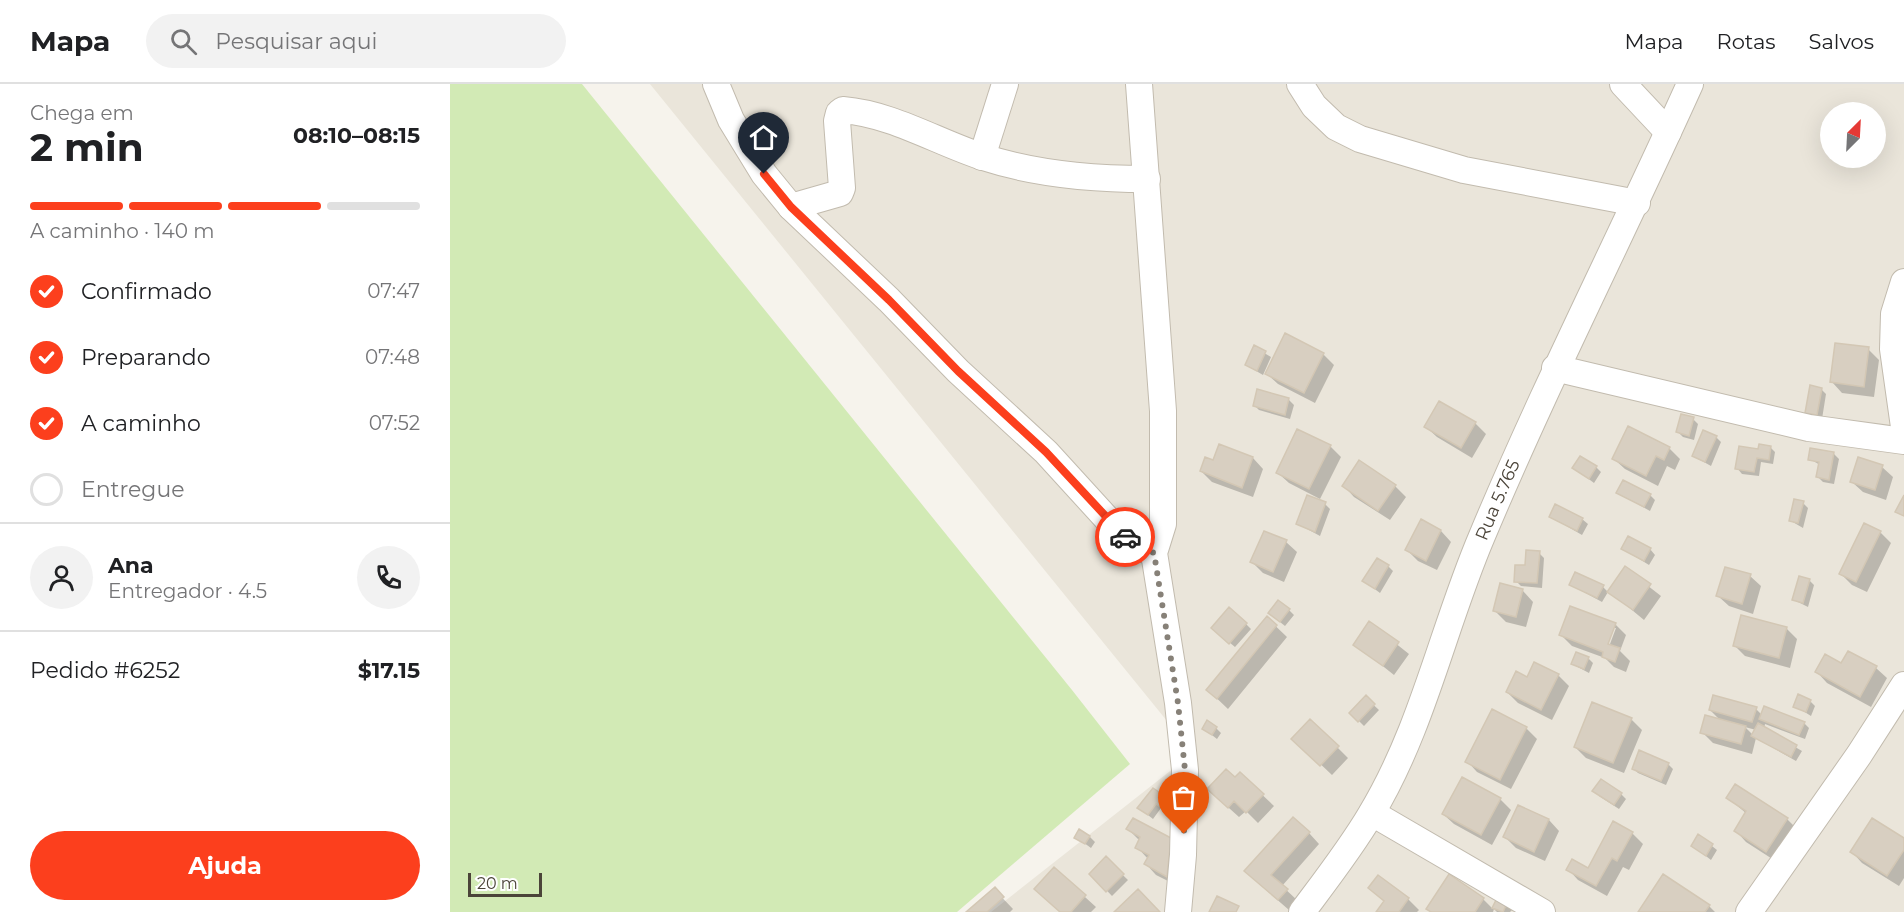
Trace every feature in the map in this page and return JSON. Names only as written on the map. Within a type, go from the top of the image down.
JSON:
[{"type":"street","points":[[716,84],[731,120],[759,165],[791,207],[889,300],[958,371],[1046,452],[1119,532],[1136,546],[1154,553]]},
{"type":"street","points":[[982,157],[1005,84]]},
{"type":"street","points":[[1139,84],[1163,411],[1163,524],[1154,553],[1178,703],[1185,770],[1184,855],[1178,912]]},
{"type":"street","points":[[1299,84],[1314,106],[1336,127],[1360,139],[1464,170],[1637,203]]},
{"type":"street","points":[[1623,84],[1668,132]]},
{"type":"street","name":"Rua 5.765","points":[[1302,912],[1372,813],[1406,742],[1480,538],[1555,368],[1637,203],[1690,84]]},
{"type":"street","points":[[791,207],[840,193],[842,188],[837,121],[839,113],[843,110],[939,138],[982,157],[1041,172],[1147,179]]},
{"type":"street","points":[[1904,282],[1894,314],[1893,349],[1904,427]]},
{"type":"street","points":[[1555,368],[1809,428],[1904,441]]},
{"type":"street","points":[[1749,912],[1859,755],[1904,685]]},
{"type":"street","points":[[1372,813],[1542,912]]},
{"type":"shaded area","points":[[650,84],[1904,84],[1904,912],[991,912],[1193,753]]},
{"type":"green space","points":[[450,84],[582,84],[1130,764],[957,912],[450,912]]},
{"type":"building","points":[[1285,333],[1324,353],[1304,393],[1265,374]]},
{"type":"building","points":[[1835,343],[1869,347],[1864,387],[1830,382]]},
{"type":"building","points":[[1254,345],[1266,351],[1257,371],[1245,365]]},
{"type":"building","points":[[1810,385],[1822,388],[1817,415],[1805,413]]},
{"type":"building","points":[[1257,389],[1289,398],[1285,415],[1253,406]]},
{"type":"building","points":[[1439,401],[1476,422],[1461,448],[1424,427]]},
{"type":"building","points":[[1681,414],[1694,417],[1689,436],[1676,432]]},
{"type":"building","points":[[1628,426],[1670,447],[1664,460],[1656,456],[1646,476],[1612,459]]},
{"type":"building","points":[[1297,429],[1331,445],[1309,489],[1276,473]]},
{"type":"building","points":[[1703,430],[1717,436],[1705,462],[1692,456]]},
{"type":"building","points":[[1219,444],[1253,457],[1242,488],[1200,471],[1205,457],[1213,460]]},
{"type":"building","points":[[1759,444],[1771,446],[1769,460],[1757,458],[1754,472],[1735,469],[1739,446],[1758,449]]},
{"type":"building","points":[[1810,448],[1834,452],[1829,480],[1816,477],[1819,462],[1808,460]]},
{"type":"building","points":[[1580,456],[1597,466],[1589,479],[1572,468]]},
{"type":"building","points":[[1858,457],[1883,465],[1875,490],[1850,482]]},
{"type":"building","points":[[1359,460],[1396,485],[1378,511],[1342,486]]},
{"type":"building","points":[[1623,480],[1651,494],[1644,507],[1616,493]]},
{"type":"building","points":[[1307,495],[1326,502],[1315,532],[1296,524]]},
{"type":"building","points":[[1904,495],[1904,516],[1895,512]]},
{"type":"building","points":[[1794,499],[1804,501],[1798,523],[1789,521]]},
{"type":"building","points":[[1555,504],[1583,518],[1577,531],[1549,517]]},
{"type":"building","points":[[1421,519],[1441,530],[1426,561],[1405,550]]},
{"type":"building","points":[[1864,523],[1881,531],[1856,582],[1839,574]]},
{"type":"building","points":[[1264,531],[1287,540],[1273,572],[1250,562]]},
{"type":"building","points":[[1628,536],[1651,548],[1644,561],[1621,549]]},
{"type":"building","points":[[1526,550],[1540,551],[1537,583],[1514,582],[1515,565],[1525,565]]},
{"type":"building","points":[[1377,558],[1389,565],[1375,589],[1362,581]]},
{"type":"building","points":[[1625,566],[1651,584],[1633,610],[1607,592]]},
{"type":"building","points":[[1725,567],[1751,574],[1742,604],[1716,596]]},
{"type":"building","points":[[1575,572],[1604,585],[1597,598],[1569,585]]},
{"type":"building","points":[[1799,576],[1810,579],[1803,603],[1792,600]]},
{"type":"building","points":[[1500,583],[1523,589],[1516,617],[1493,611]]},
{"type":"building","points":[[1278,600],[1290,609],[1280,622],[1268,613]]},
{"type":"building","points":[[1570,606],[1616,623],[1608,644],[1620,648],[1615,662],[1602,657],[1603,652],[1559,635]]},
{"type":"building","points":[[1229,607],[1247,623],[1229,644],[1211,628]]},
{"type":"building","points":[[1741,615],[1787,627],[1779,658],[1733,646]]},
{"type":"building","points":[[1267,616],[1277,625],[1217,699],[1206,690]]},
{"type":"building","points":[[1369,621],[1399,642],[1383,666],[1353,645]]},
{"type":"building","points":[[1848,651],[1877,666],[1860,697],[1815,672],[1825,654],[1841,663]]},
{"type":"building","points":[[1576,652],[1589,657],[1584,669],[1571,664]]},
{"type":"building","points":[[1534,662],[1559,674],[1541,710],[1506,692],[1516,671],[1527,677]]},
{"type":"building","points":[[1798,694],[1811,700],[1806,712],[1793,707]]},
{"type":"building","points":[[1366,695],[1375,704],[1358,722],[1349,713]]},
{"type":"building","points":[[1713,695],[1757,707],[1752,722],[1709,710]]},
{"type":"building","points":[[1592,702],[1632,718],[1613,763],[1574,747]]},
{"type":"building","points":[[1764,706],[1805,722],[1799,735],[1759,719]]},
{"type":"building","points":[[1492,709],[1527,727],[1500,780],[1465,762]]},
{"type":"building","points":[[1705,715],[1746,726],[1741,744],[1700,733]]},
{"type":"building","points":[[1310,719],[1339,746],[1320,766],[1291,739]]},
{"type":"building","points":[[1207,720],[1217,727],[1212,735],[1202,729]]},
{"type":"building","points":[[1758,723],[1797,745],[1791,757],[1751,736]]},
{"type":"building","points":[[1639,750],[1669,763],[1661,781],[1632,769]]},
{"type":"building","points":[[1226,769],[1235,777],[1240,772],[1264,794],[1246,813],[1234,801],[1228,808],[1207,789]]},
{"type":"building","points":[[1462,777],[1501,798],[1481,835],[1442,814]]},
{"type":"building","points":[[1601,779],[1622,793],[1614,805],[1592,791]]},
{"type":"building","points":[[1735,784],[1788,818],[1766,852],[1734,831],[1746,811],[1726,798]]},
{"type":"building","points":[[1153,788],[1166,797],[1159,806],[1156,804],[1148,815],[1137,808]]},
{"type":"building","points":[[1518,805],[1549,819],[1534,852],[1503,837]]},
{"type":"building","points":[[1293,817],[1310,832],[1271,875],[1288,889],[1278,900],[1244,871]]},
{"type":"building","points":[[1133,818],[1171,838],[1167,877],[1144,864],[1149,855],[1135,848],[1140,837],[1126,829]]},
{"type":"building","points":[[1872,818],[1904,838],[1904,850],[1887,876],[1850,852]]},
{"type":"building","points":[[1613,821],[1633,832],[1617,861],[1612,858],[1596,886],[1566,870],[1572,859],[1588,868]]},
{"type":"building","points":[[1079,829],[1090,836],[1085,844],[1074,838]]},
{"type":"building","points":[[1698,834],[1713,844],[1706,856],[1691,846]]},
{"type":"building","points":[[1106,856],[1124,874],[1106,892],[1089,874]]},
{"type":"building","points":[[1054,867],[1086,895],[1071,912],[1060,912],[1034,889]]},
{"type":"building","points":[[1449,874],[1484,898],[1475,912],[1431,912],[1426,909]]},
{"type":"building","points":[[1663,874],[1710,905],[1705,912],[1638,912]]},
{"type":"building","points":[[1378,875],[1409,898],[1399,912],[1376,912],[1384,901],[1368,888]]},
{"type":"building","points":[[995,887],[1004,897],[987,912],[966,912]]},
{"type":"building","points":[[1138,889],[1160,912],[1114,912]]},
{"type":"building","points":[[1217,896],[1239,906],[1236,912],[1209,912]]},
{"type":"building","points":[[1497,898],[1507,903],[1503,912],[1492,908]]},
{"type":"way so far","points":[[1125,537],[1136,546],[1154,553],[1178,703],[1185,770],[1184,834]]},
{"type":"route","points":[[764,174],[791,207],[889,300],[958,371],[1046,452],[1125,537]]}]
